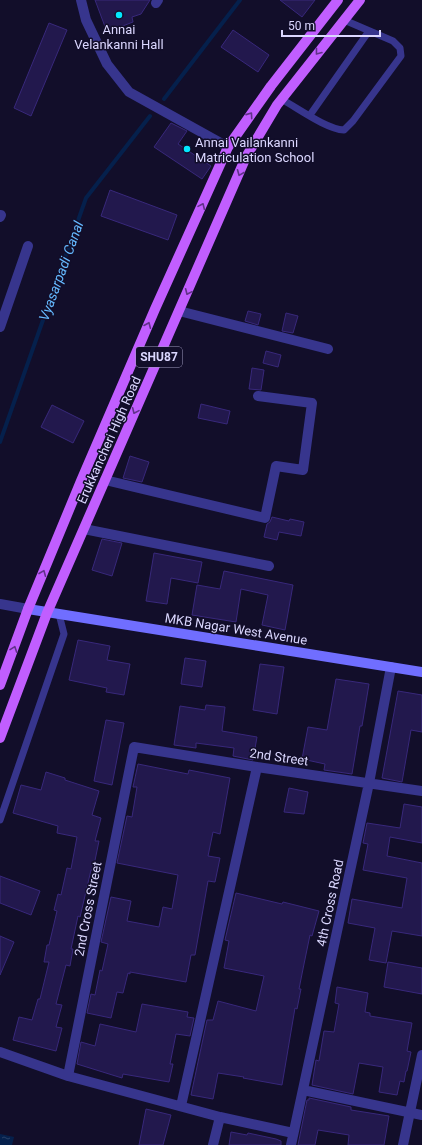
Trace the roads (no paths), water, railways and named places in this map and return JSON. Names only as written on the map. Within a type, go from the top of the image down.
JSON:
[{"type":"main road","name":"SHU87","points":[[0,685],[28,609],[81,481],[155,309],[228,147],[271,86],[338,0]]},
{"type":"main road","name":"Erukkancheri High Road","points":[[0,738],[47,612],[246,157],[281,99],[360,0]]},
{"type":"main road","name":"MKB Nagar West Avenue","points":[[28,609],[422,672]]},
{"type":"street","points":[[81,0],[86,20],[107,64],[129,92],[228,147]]},
{"type":"street","points":[[0,327],[28,246]]},
{"type":"street","points":[[179,311],[328,349]]},
{"type":"street","points":[[105,480],[264,518],[276,466],[303,470],[312,402],[258,396]]},
{"type":"street","points":[[84,529],[269,566]]},
{"type":"street","points":[[0,604],[28,609]]},
{"type":"street","name":"4th Cross Road","points":[[291,1145],[369,782],[391,667]]},
{"type":"street","name":"2nd Street","points":[[134,747],[422,791]]},
{"type":"street","name":"2nd Cross Street","points":[[68,1076],[134,747]]},
{"type":"street","points":[[181,1106],[257,767]]},
{"type":"street","points":[[0,1052],[68,1076],[220,1117],[294,1133]]},
{"type":"street","points":[[403,1145],[422,1055]]},
{"type":"street","points":[[303,1090],[422,1115]]},
{"type":"street","points":[[213,1145],[220,1117]]},
{"type":"lane","points":[[281,99],[337,130],[344,130],[353,121],[401,56],[400,48],[393,41],[344,20]]},
{"type":"lane","points":[[310,115],[369,31]]},
{"type":"lane","points":[[0,820],[64,634],[59,614]]},
{"type":"water","points":[[0,1134],[14,1137],[12,1145],[0,1145]]},
{"type":"waterway","name":"Vyasarpadi Canal","points":[[164,99],[240,0]]},
{"type":"waterway","name":"Vyasarpadi Canal","points":[[0,442],[86,198],[150,116]]},
{"type":"place","name":"Annai Velankanni Hall","points":[[119,15]]},
{"type":"place","name":"Annai Vailankanni Matriculation School","points":[[187,149]]}]
